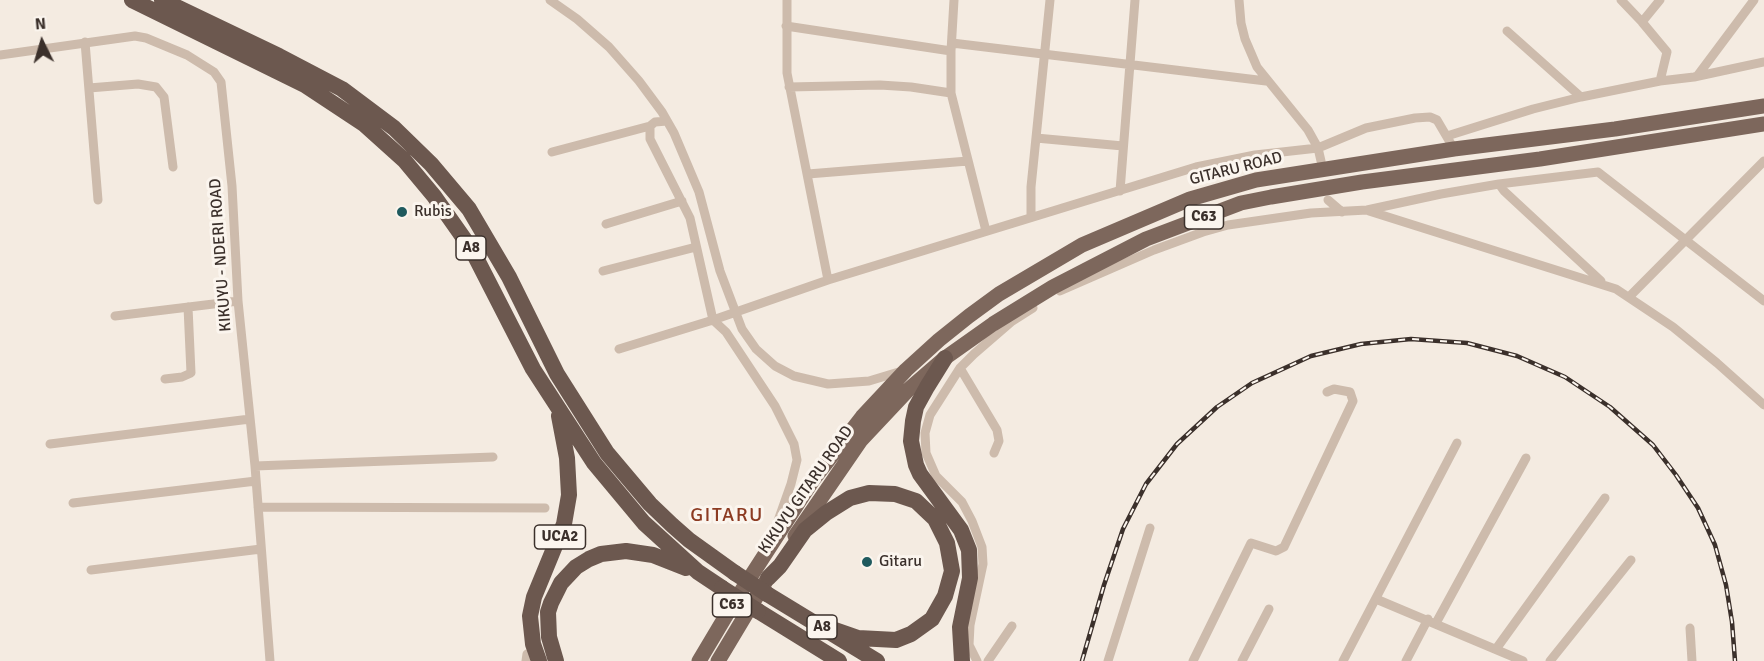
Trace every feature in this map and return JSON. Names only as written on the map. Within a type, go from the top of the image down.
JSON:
[{"type":"highway","name":"A8","points":[[132,0],[305,85],[364,124],[404,160],[434,195],[472,250],[533,369],[594,463],[619,495],[652,530],[698,572],[839,661]]},
{"type":"highway","name":"A8","points":[[162,0],[342,89],[394,128],[431,164],[463,202],[508,277],[557,374],[607,453],[650,504],[689,540],[735,573],[767,586],[815,623],[877,661]]},
{"type":"highway","name":"C63","points":[[945,358],[916,407],[912,441],[920,474],[961,530],[969,550],[970,578],[960,627],[962,661]]},
{"type":"highway","name":"UCA2","points":[[531,659],[533,644],[530,616],[540,581],[564,524],[569,495],[567,458],[558,408]]},
{"type":"highway","points":[[767,586],[804,530],[850,498],[870,494],[895,494],[916,501],[936,519],[947,543],[952,572],[945,596],[932,619],[910,634],[896,639],[858,638],[815,623]]},
{"type":"highway","points":[[556,661],[549,637],[548,612],[568,575],[589,559],[614,551],[638,552],[654,555],[698,572]]},
{"type":"highway","points":[[800,638],[827,661]]},
{"type":"main road","name":"GITARU ROAD","points":[[768,551],[813,480],[862,417],[906,370],[939,340],[999,294],[1082,244],[1190,199],[1256,180],[1450,142],[1615,129],[1764,106]]},
{"type":"main road","name":"C63","points":[[945,358],[993,324],[1053,287],[1146,239],[1241,203],[1321,188],[1540,159],[1764,124]]},
{"type":"main road","name":"KIKUYU GITARU ROAD","points":[[718,661],[767,586],[811,510],[861,440],[901,398],[945,358]]},
{"type":"main road","name":"C63","points":[[699,661],[768,551]]},
{"type":"street","points":[[550,0],[577,19],[609,47],[639,81],[667,121],[684,152],[699,192],[720,271],[742,329],[756,349],[775,366],[794,376],[828,384],[869,381],[906,370]]},
{"type":"street","points":[[787,0],[786,56],[789,87],[828,280]]},
{"type":"street","points":[[954,0],[951,93],[986,231]]},
{"type":"street","points":[[1031,217],[1031,188],[1050,0]]},
{"type":"street","points":[[1120,191],[1135,0]]},
{"type":"street","points":[[1239,0],[1241,23],[1257,67],[1266,81],[1308,130],[1318,148],[1321,161]]},
{"type":"street","points":[[1621,0],[1667,52],[1668,57],[1660,81]]},
{"type":"street","points":[[1642,22],[1660,0]]},
{"type":"street","points":[[1697,76],[1755,0]]},
{"type":"street","points":[[786,26],[951,47],[1129,64],[1266,81]]},
{"type":"street","points":[[1507,31],[1581,98]]},
{"type":"street","name":"KIKUYU - NDERI ROAD","points":[[0,55],[123,36],[146,38],[187,55],[218,76],[221,82],[270,661]]},
{"type":"street","points":[[85,42],[98,200]]},
{"type":"street","points":[[619,349],[713,320],[828,280],[1174,173],[1254,155],[1318,148],[1366,128],[1415,118],[1430,117],[1437,120],[1450,142],[1533,109],[1660,81],[1764,62]]},
{"type":"street","points":[[89,88],[138,84],[156,87],[164,97],[173,166]]},
{"type":"street","points":[[789,87],[880,85],[951,93]]},
{"type":"street","points":[[552,152],[650,126],[655,122],[667,121]]},
{"type":"street","points":[[650,126],[650,139],[693,227],[713,320],[726,332],[771,399],[794,444],[797,460],[768,551]]},
{"type":"street","points":[[1036,138],[1123,146]]},
{"type":"street","points":[[808,174],[968,161]]},
{"type":"street","points":[[1629,297],[1764,162]]},
{"type":"street","points":[[977,661],[969,645],[970,625],[983,564],[982,547],[962,502],[936,476],[926,453],[925,433],[930,415],[960,368],[1011,322],[1047,298],[1130,259],[1228,225],[1311,213],[1367,210],[1499,184],[1598,172],[1764,300]]},
{"type":"street","points":[[1499,184],[1511,199],[1583,262],[1604,284]]},
{"type":"street","points":[[1328,200],[1341,212]]},
{"type":"street","points":[[606,224],[682,201]]},
{"type":"street","points":[[1367,210],[1604,284],[1629,297],[1673,327],[1718,363],[1764,405]]},
{"type":"street","points":[[603,271],[696,247]]},
{"type":"street","points":[[115,316],[238,301]]},
{"type":"street","points":[[165,379],[182,377],[191,373],[188,307]]},
{"type":"street","points":[[960,368],[997,430],[999,441],[994,453]]},
{"type":"street","points":[[1193,661],[1251,543],[1276,551],[1284,547],[1353,401],[1350,392],[1334,389],[1327,392]]},
{"type":"street","points":[[50,444],[250,419]]},
{"type":"street","points":[[1343,661],[1457,443]]},
{"type":"street","points":[[255,466],[493,457]]},
{"type":"street","points":[[1407,661],[1526,458]]},
{"type":"street","points":[[73,503],[256,481]]},
{"type":"street","points":[[1496,649],[1605,498]]},
{"type":"street","points":[[258,507],[545,508]]},
{"type":"street","points":[[1108,661],[1150,528]]},
{"type":"street","points":[[92,570],[261,549]]},
{"type":"street","points":[[1550,661],[1631,560]]},
{"type":"street","points":[[1376,599],[1523,661]]},
{"type":"street","points":[[1242,661],[1269,609]]},
{"type":"street","points":[[988,661],[1012,626]]},
{"type":"street","points":[[1690,628],[1692,661]]},
{"type":"railway","points":[[1082,661],[1123,529],[1146,484],[1177,444],[1217,407],[1252,383],[1311,356],[1361,344],[1411,339],[1467,343],[1517,356],[1565,377],[1610,407],[1653,445],[1698,508],[1715,545],[1726,585],[1735,661]]},
{"type":"place","name":"Rubis","points":[[402,212]]},
{"type":"place","name":"Gitaru","points":[[867,562]]},
{"type":"district","name":"GITARU","points":[[727,516]]}]
